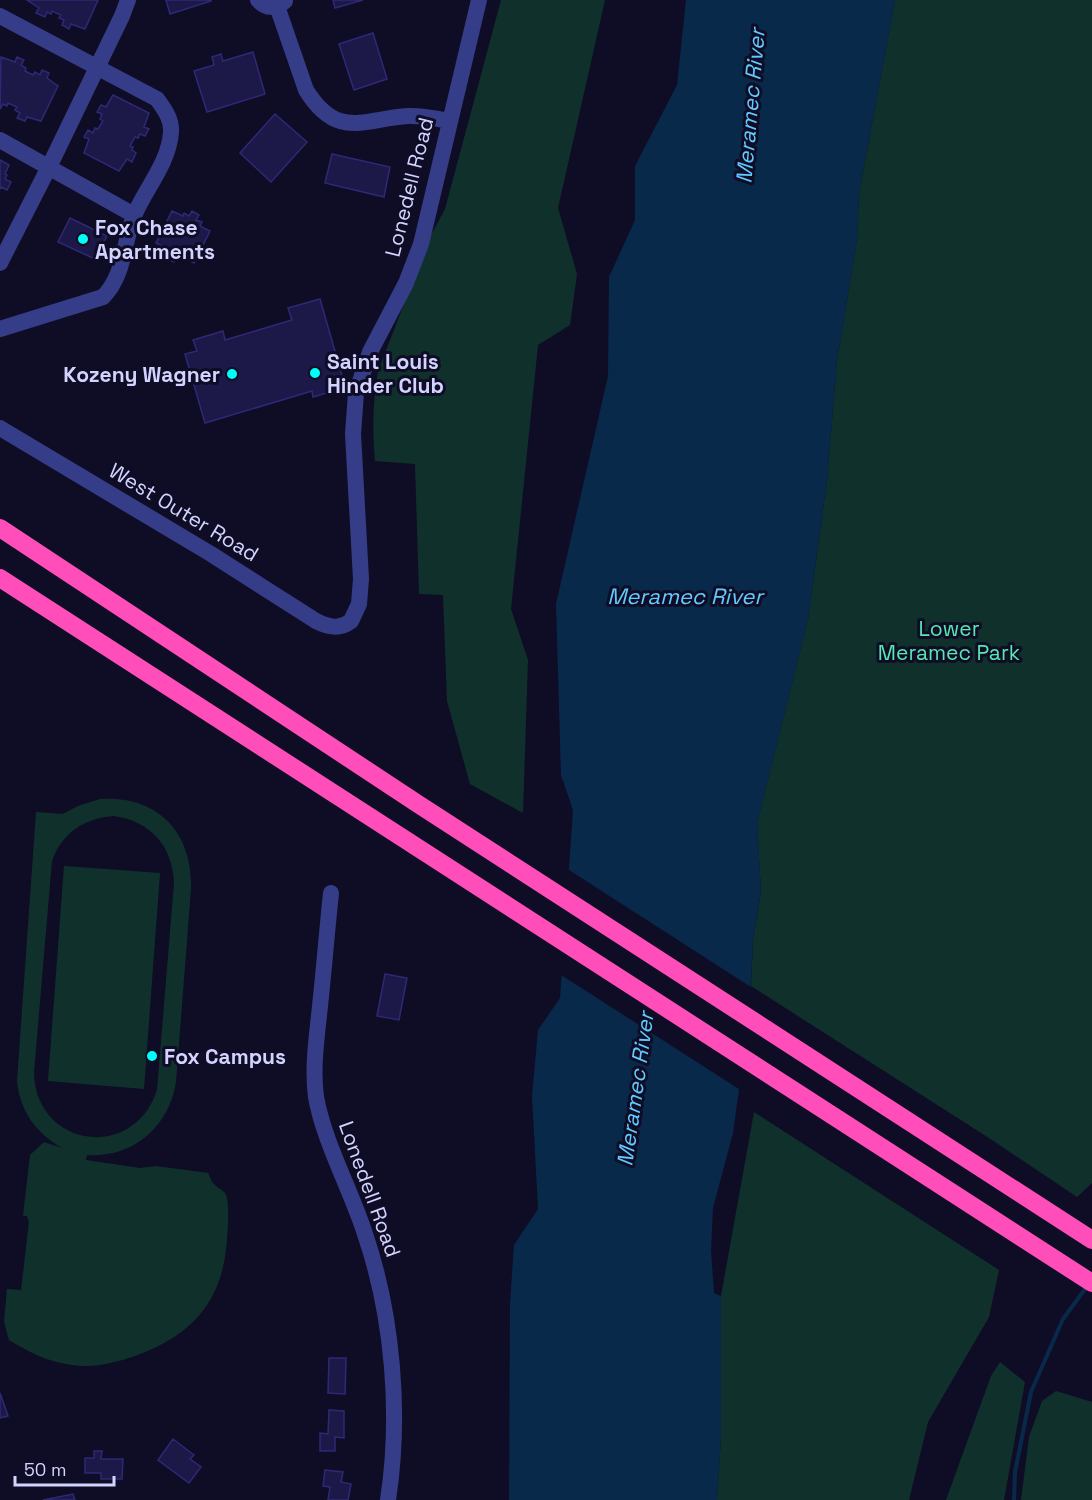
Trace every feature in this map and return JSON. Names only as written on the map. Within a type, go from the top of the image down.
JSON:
[{"type":"highway","points":[[0,528],[476,842],[1092,1240]]},
{"type":"highway","points":[[0,578],[1092,1283]]},
{"type":"street","points":[[0,262],[49,167],[128,0]]},
{"type":"street","points":[[258,0],[265,6],[281,3],[306,90],[314,102],[328,115],[345,123],[358,124],[410,116],[450,121]]},
{"type":"street","name":"Lonedell Road","points":[[346,624],[357,610],[361,590],[353,434],[356,393],[370,352],[414,264],[425,228],[479,0]]},
{"type":"street","points":[[0,16],[157,99],[171,122],[169,144],[134,215],[113,287],[103,297],[0,329]]},
{"type":"street","points":[[0,140],[134,215]]},
{"type":"street","name":"West Outer Road","points":[[0,428],[201,548],[316,621],[330,627],[346,624]]},
{"type":"street","name":"Lonedell Road","points":[[331,893],[317,1037],[315,1083],[321,1116],[365,1233],[380,1287],[390,1357],[394,1416],[388,1500]]},
{"type":"green space","points":[[501,0],[605,0],[558,208],[577,274],[570,325],[538,345],[511,609],[528,660],[523,813],[470,784],[447,701],[443,595],[419,594],[415,464],[375,461],[374,438],[374,404],[378,371],[430,237],[445,209]]},
{"type":"green space","name":"Lower Meramec Park","points":[[895,0],[1092,0],[1092,1183],[1077,1197],[751,986],[753,939],[761,892],[757,823],[808,619],[827,480],[837,361],[857,240],[859,193]]},
{"type":"green space","points":[[100,799],[121,799],[155,811],[168,822],[186,851],[191,889],[176,1082],[172,1098],[157,1126],[134,1145],[104,1155],[87,1155],[86,1160],[140,1168],[156,1166],[208,1173],[213,1183],[226,1195],[228,1203],[224,1261],[219,1281],[201,1313],[173,1338],[155,1348],[119,1361],[88,1366],[55,1362],[24,1349],[9,1340],[4,1322],[7,1289],[21,1290],[29,1222],[27,1216],[23,1216],[30,1155],[44,1142],[62,1148],[44,1135],[31,1120],[22,1102],[17,1081],[36,812],[63,814]],"holes":[[[114,816],[138,823],[157,838],[164,847],[173,870],[174,883],[157,1090],[145,1113],[128,1128],[108,1136],[87,1136],[67,1130],[50,1117],[39,1098],[34,1072],[52,861],[56,851],[68,835],[84,824],[103,817]]]},
{"type":"green space","points":[[64,866],[160,873],[144,1089],[48,1081]]},
{"type":"green space","points":[[754,1112],[999,1270],[989,1317],[928,1422],[909,1500],[717,1500],[721,1437],[721,1296]]},
{"type":"green space","points":[[1000,1362],[1025,1382],[1004,1500],[946,1500],[991,1376]]},
{"type":"green space","points":[[1056,1391],[1092,1402],[1092,1500],[1021,1500],[1029,1437],[1042,1401]]},
{"type":"water","name":"Meramec River","points":[[686,0],[895,0],[859,193],[857,240],[837,361],[827,480],[808,619],[757,823],[761,892],[753,939],[749,1018],[733,1133],[713,1208],[711,1250],[714,1293],[721,1296],[721,1437],[717,1500],[509,1500],[510,1304],[514,1245],[538,1209],[532,1096],[538,1030],[560,998],[573,810],[561,775],[556,604],[608,376],[609,277],[635,220],[635,166],[677,85]]},
{"type":"pier","points":[[566,868],[754,989],[742,1091],[558,973]]},
{"type":"building","points":[[27,0],[98,0],[85,29],[71,24],[69,29],[62,25],[64,20],[59,18],[61,15],[52,11],[51,14],[47,12],[45,17],[36,13],[39,8]]},
{"type":"building","points":[[166,0],[211,0],[211,1],[170,14]]},
{"type":"building","points":[[333,0],[363,0],[335,8]]},
{"type":"building","points":[[373,33],[387,79],[354,90],[339,44]]},
{"type":"building","points":[[253,52],[265,94],[207,112],[194,71],[214,65],[212,57],[221,54],[223,61]]},
{"type":"building","points":[[1,57],[15,62],[17,57],[24,60],[21,65],[26,68],[25,71],[33,75],[35,72],[40,75],[42,70],[49,73],[47,78],[58,86],[41,121],[27,117],[25,121],[17,118],[20,113],[15,110],[17,107],[8,103],[7,106],[3,104],[0,109]]},
{"type":"building","points":[[113,95],[149,113],[144,127],[149,129],[145,136],[140,134],[138,138],[135,137],[130,146],[136,153],[132,162],[127,159],[119,171],[84,153],[89,139],[84,137],[88,130],[93,133],[95,128],[98,129],[103,121],[100,119],[102,114],[97,112],[101,105],[106,107]]},
{"type":"building","points":[[275,114],[307,142],[271,182],[240,153]]},
{"type":"building","points":[[332,154],[390,167],[384,197],[325,183]]},
{"type":"building","points":[[0,160],[9,165],[5,179],[11,182],[7,190],[1,187],[0,189]]},
{"type":"building","points":[[172,211],[189,216],[192,211],[199,215],[196,220],[202,222],[200,226],[210,231],[194,263],[183,257],[182,260],[177,258],[174,262],[167,259],[170,254],[165,252],[166,248],[156,243]]},
{"type":"building","name":"Fox Chase Apartments","points":[[70,218],[107,236],[95,259],[58,242]]},
{"type":"building","points":[[320,299],[343,379],[328,384],[330,392],[313,397],[312,391],[205,423],[185,354],[197,351],[193,340],[223,331],[225,340],[292,320],[288,308]]},
{"type":"building","points":[[385,974],[407,978],[399,1020],[377,1016]]},
{"type":"building","points":[[329,1358],[346,1358],[345,1394],[328,1393]]},
{"type":"building","points":[[0,1393],[8,1416],[0,1418]]},
{"type":"building","points":[[329,1410],[344,1411],[344,1438],[335,1437],[335,1451],[320,1451],[320,1433],[328,1434]]},
{"type":"building","points":[[173,1439],[194,1455],[190,1459],[201,1467],[189,1483],[158,1460]]},
{"type":"building","points":[[94,1451],[102,1451],[101,1459],[123,1459],[122,1479],[101,1479],[101,1473],[85,1473],[85,1458],[94,1458]]},
{"type":"building","points":[[325,1470],[343,1472],[341,1482],[351,1484],[348,1500],[328,1500],[330,1487],[323,1486]]},
{"type":"building","points":[[73,1494],[75,1500],[43,1500]]},
{"type":"waterway","points":[[1014,1500],[1015,1472],[1031,1392],[1063,1319],[1088,1285]]},
{"type":"place","name":"Fox Chase Apartments","points":[[83,239]]},
{"type":"place","name":"Saint Louis Hinder Club","points":[[315,373]]},
{"type":"place","name":"Kozeny Wagner","points":[[232,374]]},
{"type":"place","name":"Fox Campus","points":[[152,1056]]}]
